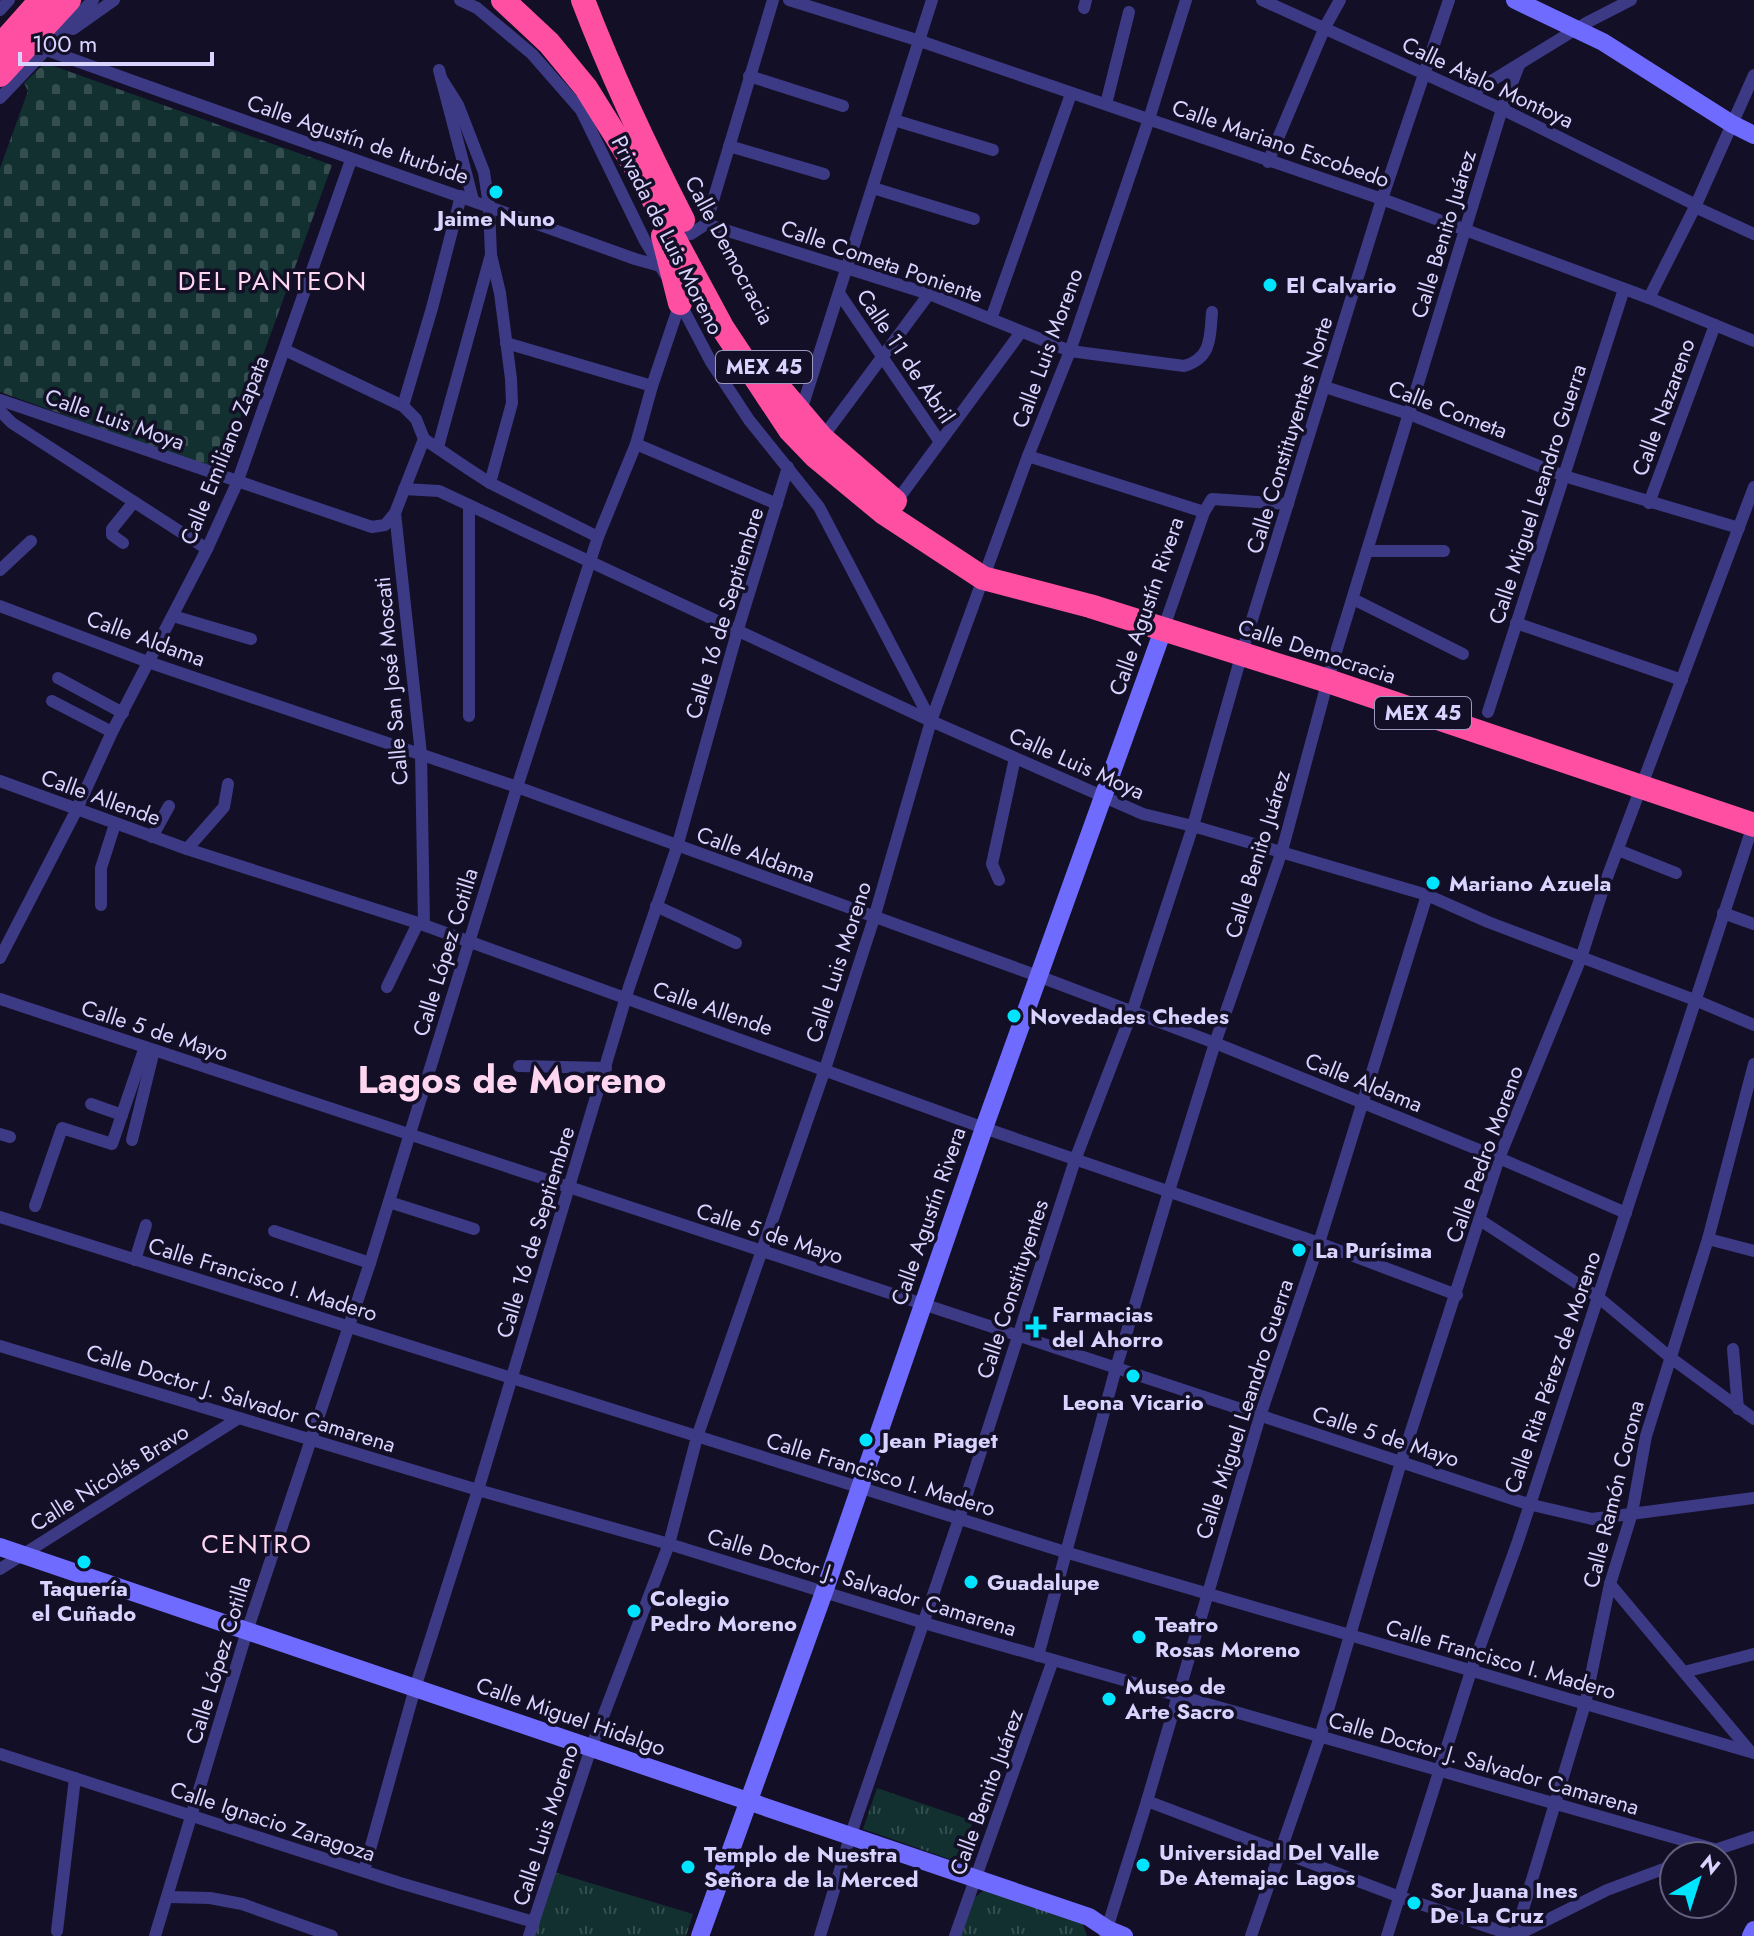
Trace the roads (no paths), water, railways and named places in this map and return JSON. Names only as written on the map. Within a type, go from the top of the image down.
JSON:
[{"type":"highway","points":[[0,46],[41,0]]},
{"type":"highway","points":[[0,75],[69,0]]},
{"type":"highway","name":"MEX 45","points":[[503,0],[549,43],[586,88],[639,173]]},
{"type":"highway","name":"Calle Democracia","points":[[583,0],[647,150],[698,229],[769,376],[822,438],[896,502],[985,571]]},
{"type":"highway","points":[[639,173],[698,229],[703,290]]},
{"type":"highway","name":"Calle Democracia","points":[[639,173],[722,327],[790,430],[815,456],[884,513],[985,571],[1754,823]]},
{"type":"highway","points":[[654,199],[680,303]]},
{"type":"street","points":[[0,10],[9,0]]},
{"type":"street","points":[[0,98],[93,0]]},
{"type":"street","name":"Privada de Luis Moreno","points":[[460,0],[477,8],[532,54],[581,110],[645,241],[711,362],[749,420],[819,507],[931,721]]},
{"type":"street","points":[[698,229],[729,146],[773,0]]},
{"type":"street","name":"Calle Mariano Escobedo","points":[[789,0],[920,41],[1382,199],[1649,298],[1754,341]]},
{"type":"street","points":[[800,414],[932,0]]},
{"type":"street","name":"Calle Luis Moreno","points":[[529,1936],[591,1748],[669,1544],[697,1437],[825,1069],[874,918],[931,721],[1070,351],[1186,0]]},
{"type":"street","name":"Calle Atalo Montoya","points":[[1262,0],[1502,109],[1754,234]]},
{"type":"street","points":[[1268,162],[1325,27],[1340,0]]},
{"type":"street","name":"Calle Constituyentes Norte","points":[[1244,655],[1382,199],[1449,0]]},
{"type":"street","points":[[1515,0],[1581,26]]},
{"type":"street","points":[[1546,0],[1603,42],[1754,135]]},
{"type":"street","points":[[1470,94],[1581,26],[1631,0]]},
{"type":"street","points":[[44,49],[111,1]]},
{"type":"street","points":[[1106,104],[1129,12]]},
{"type":"street","name":"Calle Agustín de Iturbide","points":[[44,49],[351,160],[660,266]]},
{"type":"street","name":"Calle Benito Juárez","points":[[1038,1656],[1116,1368],[1169,1191],[1215,1043],[1282,851],[1367,551],[1502,109],[1519,65]]},
{"type":"street","points":[[403,406],[467,198],[440,74],[458,105],[484,172],[491,255],[500,293],[512,403],[490,483]]},
{"type":"street","points":[[1649,298],[1695,206],[1754,75]]},
{"type":"street","points":[[749,76],[843,106]]},
{"type":"street","points":[[991,319],[1071,94]]},
{"type":"street","points":[[894,120],[993,150]]},
{"type":"street","points":[[729,146],[824,174]]},
{"type":"street","name":"Calle Emiliano Zapata","points":[[0,958],[207,549],[237,483],[351,160]]},
{"type":"street","points":[[873,188],[974,219]]},
{"type":"street","name":"Calle Cometa Poniente","points":[[698,229],[847,268],[929,294],[1070,351],[1184,366],[1195,363],[1205,354],[1210,343],[1212,312]]},
{"type":"street","points":[[438,447],[491,255]]},
{"type":"street","name":"Calle Miguel Leandro Guerra","points":[[1488,712],[1624,289]]},
{"type":"street","name":"Calle 11 de Abril","points":[[839,293],[940,442]]},
{"type":"street","points":[[822,438],[929,294]]},
{"type":"street","name":"Calle López Cotilla","points":[[155,1936],[247,1631],[370,1263],[517,787],[598,537],[636,444],[680,303]]},
{"type":"street","name":"Calle Nazareno","points":[[1649,503],[1715,325]]},
{"type":"street","points":[[896,502],[1021,332]]},
{"type":"street","points":[[506,343],[652,386]]},
{"type":"street","points":[[285,350],[403,406],[416,419],[424,439],[490,483],[598,537]]},
{"type":"street","name":"Calle Cometa","points":[[1325,387],[1409,414],[1564,476],[1739,528]]},
{"type":"street","name":"Calle Luis Moya","points":[[0,400],[372,527],[385,525],[395,513]]},
{"type":"street","points":[[0,411],[12,423],[207,549]]},
{"type":"street","name":"Calle San José Moscati","points":[[421,924],[421,754],[395,513],[424,439]]},
{"type":"street","points":[[636,444],[777,504]]},
{"type":"street","points":[[1028,456],[1204,512],[1212,499],[1288,504]]},
{"type":"street","name":"Calle 16 de Septiembre","points":[[364,1871],[415,1688],[626,999],[677,847],[738,629],[788,467]]},
{"type":"street","name":"Calle Pedro Moreno","points":[[1251,1936],[1320,1737],[1401,1462],[1499,1158],[1581,958],[1618,850],[1754,487]]},
{"type":"street","name":"Calle Luis Moya","points":[[404,489],[439,491],[931,721],[1143,814],[1282,851],[1427,895],[1754,1025]]},
{"type":"street","points":[[123,543],[112,535],[112,529],[133,503]]},
{"type":"street","points":[[469,505],[469,716]]},
{"type":"street","name":"Calle Agustín Rivera","points":[[700,1936],[1204,512]]},
{"type":"street","points":[[0,570],[31,541]]},
{"type":"street","points":[[1367,551],[1444,551]]},
{"type":"street","points":[[1353,599],[1463,654]]},
{"type":"street","name":"Calle Aldama","points":[[0,606],[148,662],[517,787],[1038,976],[1364,1103],[1626,1213]]},
{"type":"street","points":[[173,616],[251,639]]},
{"type":"street","points":[[1516,623],[1682,680]]},
{"type":"street","name":"Calle Constituyentes","points":[[820,1936],[850,1837],[959,1519],[1075,1160],[1132,1012],[1193,826],[1244,655]]},
{"type":"street","points":[[58,678],[123,713]]},
{"type":"street","points":[[52,701],[112,732]]},
{"type":"street","points":[[999,880],[992,864],[1015,758]]},
{"type":"street","name":"Calle Allende","points":[[0,781],[187,849],[421,924],[984,1128],[1319,1243],[1457,1295]]},
{"type":"street","points":[[187,849],[224,807],[228,784]]},
{"type":"street","points":[[152,837],[169,806]]},
{"type":"street","name":"Calle Rita Pérez de Moreno","points":[[1387,1936],[1471,1671],[1517,1544],[1754,823]]},
{"type":"street","points":[[101,905],[101,868],[115,824]]},
{"type":"street","points":[[1618,850],[1676,873]]},
{"type":"street","name":"Calle Miguel Leandro Guerra","points":[[1112,1934],[1177,1696],[1260,1416],[1364,1103],[1427,895]]},
{"type":"street","points":[[656,906],[736,943]]},
{"type":"street","points":[[1723,913],[1754,924]]},
{"type":"street","points":[[0,924],[15,929]]},
{"type":"street","points":[[387,987],[421,924]]},
{"type":"street","name":"Calle 5 de Mayo","points":[[0,999],[1528,1504],[1592,1519],[1754,1498]]},
{"type":"street","points":[[35,1206],[62,1128],[112,1144],[149,1049]]},
{"type":"street","points":[[132,1140],[149,1049]]},
{"type":"street","name":"Calle Ramón Corona","points":[[1515,1936],[1585,1704],[1610,1584],[1632,1513],[1646,1436],[1708,1239],[1754,1064]]},
{"type":"street","points":[[519,1066],[606,1068]]},
{"type":"street","points":[[91,1104],[122,1115]]},
{"type":"street","points":[[389,1202],[474,1229]]},
{"type":"street","name":"Calle Francisco I. Madero","points":[[0,1217],[1065,1552],[1753,1753]]},
{"type":"street","points":[[1480,1220],[1598,1297],[1671,1358],[1754,1419]]},
{"type":"street","points":[[135,1260],[146,1225]]},
{"type":"street","points":[[274,1231],[370,1263]]},
{"type":"street","points":[[1708,1239],[1754,1251]]},
{"type":"street","name":"Calle Doctor J. Salvador Camarena","points":[[0,1346],[478,1490],[669,1544],[924,1623],[1682,1840]]},
{"type":"street","points":[[1733,1349],[1738,1409]]},
{"type":"street","name":"Calle Nicolás Bravo","points":[[0,1569],[239,1418]]},
{"type":"street","name":"Calle Miguel Hidalgo","points":[[0,1547],[1089,1917],[1112,1934]]},
{"type":"street","points":[[1610,1584],[1734,1735],[1753,1753]]},
{"type":"street","points":[[1684,1672],[1754,1654]]},
{"type":"street","name":"Calle Benito Juárez","points":[[955,1936],[1053,1660]]},
{"type":"street","name":"Calle Ignacio Zaragoza","points":[[0,1754],[534,1922]]},
{"type":"street","points":[[57,1931],[75,1778]]},
{"type":"street","points":[[1147,1801],[1400,1897],[1515,1936],[1607,1890],[1658,1871]]},
{"type":"street","points":[[169,1897],[210,1898],[242,1904],[332,1936]]},
{"type":"street","points":[[1751,1936],[1754,1930]]},
{"type":"place","name":"Jaime Nuno","points":[[496,192]]},
{"type":"place","name":"El Calvario","points":[[1270,285]]},
{"type":"place","name":"Mariano Azuela","points":[[1433,883]]},
{"type":"place","name":"Novedades Chedes","points":[[1014,1016]]},
{"type":"place","name":"La Purísima","points":[[1299,1250]]},
{"type":"place","name":"Farmacias del Ahorro","points":[[1036,1327]]},
{"type":"place","name":"Leona Vicario","points":[[1133,1376]]},
{"type":"place","name":"Jean Piaget","points":[[866,1440]]},
{"type":"place","name":"Taquería el Cuñado","points":[[84,1562]]},
{"type":"place","name":"Guadalupe","points":[[971,1582]]},
{"type":"place","name":"Colegio Pedro Moreno","points":[[634,1611]]},
{"type":"place","name":"Teatro Rosas Moreno","points":[[1139,1637]]},
{"type":"place","name":"Museo de Arte Sacro","points":[[1109,1699]]},
{"type":"place","name":"Universidad Del Valle De Atemajac Lagos","points":[[1143,1865]]},
{"type":"place","name":"Templo de Nuestra Señora de la Merced","points":[[688,1867]]},
{"type":"place","name":"Sor Juana Ines De La Cruz","points":[[1414,1903]]},
{"type":"district","name":"DEL PANTEON","points":[[273,281]]},
{"type":"district","name":"Lagos de Moreno","points":[[512,1080]]},
{"type":"district","name":"CENTRO","points":[[257,1544]]}]
